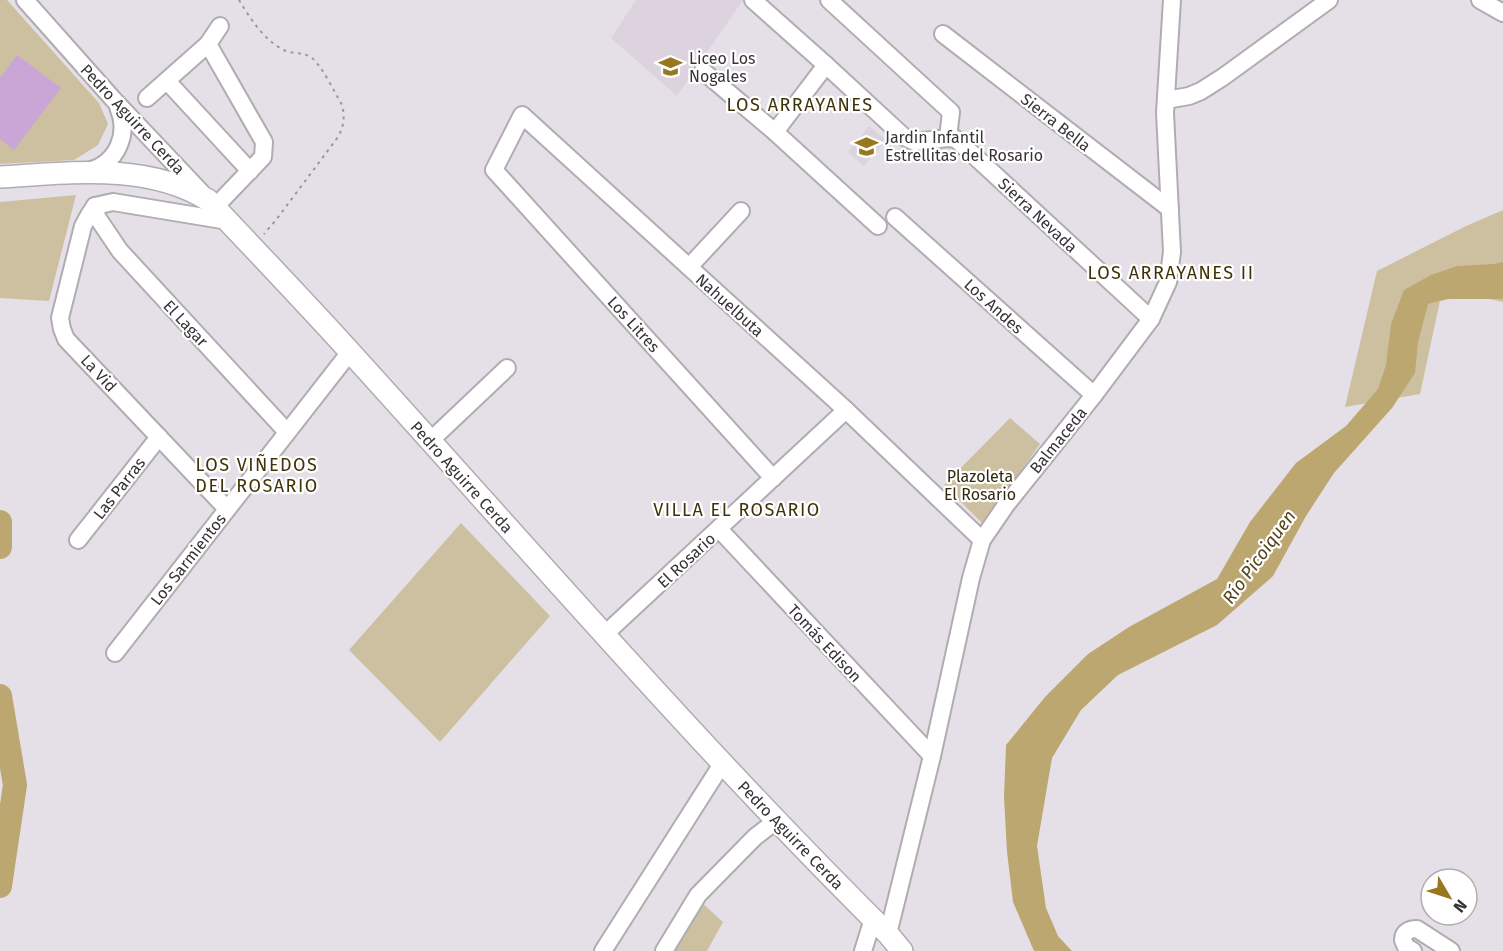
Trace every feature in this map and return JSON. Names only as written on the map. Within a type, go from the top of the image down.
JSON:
[{"type":"main road","points":[[0,177],[81,173],[126,174],[185,188],[217,209]]},
{"type":"main road","name":"Pedro Aguirre Cerda","points":[[217,209],[350,352],[722,764],[902,951]]},
{"type":"street","name":"Pedro Aguirre Cerda","points":[[25,0],[113,99],[217,209]]},
{"type":"street","points":[[753,0],[904,136],[915,142],[948,138],[951,112],[829,0]]},
{"type":"street","points":[[1166,100],[1189,96],[1201,91],[1329,0]]},
{"type":"street","points":[[1480,0],[1503,13]]},
{"type":"street","name":"Balmaceda","points":[[888,934],[932,756],[971,578],[982,540],[1020,487],[1151,319],[1168,282],[1172,252],[1165,113],[1172,8]]},
{"type":"street","points":[[147,98],[208,44],[220,27]]},
{"type":"street","name":"Sierra Bella","points":[[943,34],[1170,209]]},
{"type":"street","points":[[95,206],[113,202],[217,209],[263,157],[264,142],[208,44]]},
{"type":"street","points":[[775,132],[826,65]]},
{"type":"street","points":[[703,71],[775,132],[878,226]]},
{"type":"street","points":[[167,81],[250,171]]},
{"type":"street","points":[[81,173],[108,162],[119,147],[123,122],[113,99]]},
{"type":"street","name":"Nahuelbuta","points":[[494,170],[522,115],[846,410],[982,540]]},
{"type":"street","name":"Sierra Nevada","points":[[948,138],[956,139],[1151,319]]},
{"type":"street","name":"Los Litres","points":[[494,170],[774,478]]},
{"type":"street","name":"El Lagar","points":[[95,206],[97,217],[120,251],[287,432]]},
{"type":"street","name":"La Vid","points":[[95,206],[83,226],[60,318],[66,339],[227,509]]},
{"type":"street","points":[[689,267],[741,211]]},
{"type":"street","name":"Los Andes","points":[[895,217],[1094,395]]},
{"type":"street","name":"Los Sarmientos","points":[[115,653],[350,352]]},
{"type":"street","points":[[430,441],[507,368]]},
{"type":"street","name":"El Rosario","points":[[604,635],[846,410]]},
{"type":"street","name":"Las Parras","points":[[78,540],[159,436]]},
{"type":"street","name":"Tomás Edison","points":[[718,529],[932,756]]},
{"type":"street","points":[[603,951],[722,764]]},
{"type":"street","points":[[664,951],[698,896],[755,837],[777,820]]},
{"type":"street","points":[[863,951],[873,919]]},
{"type":"street","points":[[1413,951],[1406,946],[1403,940],[1405,933],[1412,929],[1417,929],[1451,951]]},
{"type":"path","points":[[239,0],[254,22],[278,46],[314,59],[342,105],[344,119],[338,137],[276,220],[252,247]]},
{"type":"shaded area","name":"Liceo Los Nogales","points":[[636,0],[743,0],[677,96],[611,38]]},
{"type":"shaded area","name":"Jardin Infantil Estrellitas del Rosario","points":[[869,126],[886,140],[864,166],[848,152]]},
{"type":"green space","points":[[0,0],[7,0],[99,103],[108,124],[98,145],[74,160],[0,164]]},
{"type":"green space","points":[[76,195],[49,301],[0,298],[0,202]]},
{"type":"green space","points":[[1503,210],[1503,302],[1470,295],[1440,301],[1420,394],[1345,407],[1377,271]]},
{"type":"green space","name":"Plazoleta El Rosario","points":[[1010,418],[1040,444],[983,524],[944,485]]},
{"type":"green space","points":[[461,523],[550,616],[440,742],[349,650]]},
{"type":"green space","points":[[701,902],[723,922],[707,951],[670,951]]},
{"type":"water","name":"Río Picoiquen","points":[[1503,262],[1503,299],[1447,299],[1428,304],[1418,342],[1415,373],[1392,408],[1334,473],[1306,516],[1273,576],[1217,625],[1118,675],[1081,710],[1052,758],[1037,846],[1046,908],[1058,936],[1072,951],[1034,951],[1013,902],[1004,797],[1006,745],[1045,697],[1088,654],[1129,627],[1217,579],[1250,522],[1296,463],[1346,426],[1378,389],[1386,365],[1391,324],[1404,290],[1431,275],[1457,266]]},
{"type":"building","points":[[17,55],[61,88],[14,150],[0,139],[0,78]]},
{"type":"waterway","points":[[0,522],[0,547]]},
{"type":"waterway","points":[[0,696],[15,785],[0,886]]},
{"type":"place","name":"Liceo Los Nogales","points":[[671,67]]},
{"type":"place","name":"Jardin Infantil Estrellitas del Rosario","points":[[867,146]]},
{"type":"district","name":"LOS ARRAYANES","points":[[800,105]]},
{"type":"district","name":"LOS ARRAYANES II","points":[[1171,273]]},
{"type":"district","name":"LOS VIÑEDOS DEL ROSARIO","points":[[257,475]]},
{"type":"district","name":"VILLA EL ROSARIO","points":[[737,510]]}]
